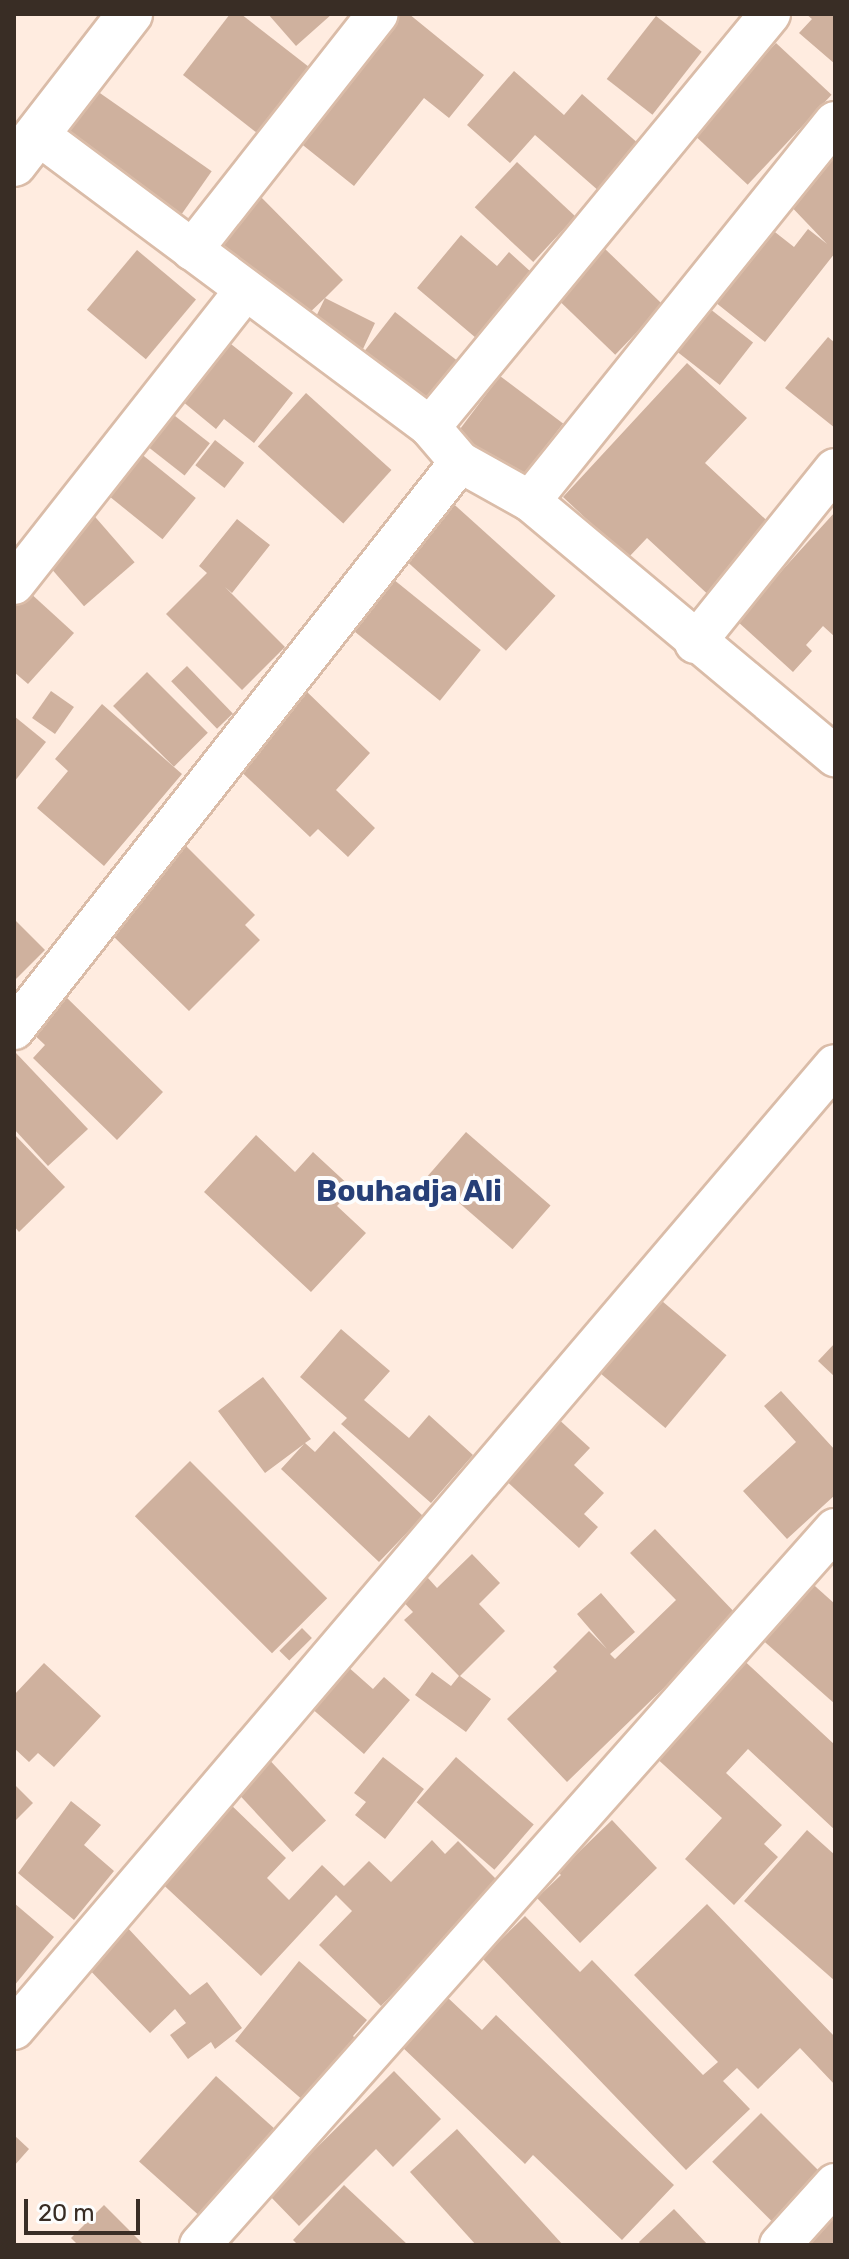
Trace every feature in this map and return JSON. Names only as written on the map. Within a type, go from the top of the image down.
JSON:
[{"type":"street","points":[[130,14],[25,148],[192,250],[430,427],[460,462],[530,501],[695,643],[834,754]]},
{"type":"street","points":[[192,250],[378,14]]},
{"type":"street","points":[[430,427],[770,14]]},
{"type":"street","points":[[530,501],[835,122]]},
{"type":"street","points":[[14,584],[245,290]]},
{"type":"street","points":[[14,1029],[460,462]]},
{"type":"street","points":[[695,643],[835,469]]},
{"type":"street","points":[[14,2029],[835,1065]]},
{"type":"street","points":[[200,2245],[835,1529]]},
{"type":"street","points":[[780,2245],[835,2184]]},
{"type":"building","points":[[230,14],[241,14],[318,74],[266,140],[183,75]]},
{"type":"building","points":[[268,14],[332,14],[296,46]]},
{"type":"building","points":[[390,14],[409,14],[484,75],[449,118],[424,98],[354,186],[294,138]]},
{"type":"building","points":[[806,14],[835,14],[835,64],[799,33],[812,19]]},
{"type":"building","points":[[656,16],[702,52],[652,115],[607,79]]},
{"type":"building","points":[[776,43],[832,95],[748,185],[692,133]]},
{"type":"building","points":[[514,71],[564,115],[582,94],[640,145],[600,192],[535,135],[510,163],[467,125]]},
{"type":"building","points":[[97,91],[212,171],[174,225],[60,144]]},
{"type":"building","points":[[831,152],[835,156],[835,253],[765,342],[710,298],[766,225],[794,247],[808,229],[827,244],[783,198]]},
{"type":"building","points":[[517,162],[576,217],[533,262],[475,207]]},
{"type":"building","points":[[257,193],[343,280],[305,317],[273,284],[262,296],[208,242]]},
{"type":"building","points":[[461,235],[497,266],[509,252],[531,272],[476,338],[417,288]]},
{"type":"building","points":[[602,246],[663,305],[615,355],[554,296]]},
{"type":"building","points":[[137,250],[196,299],[146,359],[87,310]]},
{"type":"building","points":[[325,298],[375,323],[363,349],[312,325]]},
{"type":"building","points":[[705,305],[753,343],[720,385],[672,348]]},
{"type":"building","points":[[395,312],[464,366],[424,417],[355,363]]},
{"type":"building","points":[[222,337],[293,393],[254,443],[224,419],[216,429],[176,396]]},
{"type":"building","points":[[828,337],[835,343],[835,428],[785,388]]},
{"type":"building","points":[[687,363],[747,418],[705,463],[778,531],[714,600],[647,538],[628,558],[563,497]]},
{"type":"building","points":[[500,376],[563,424],[519,482],[456,434]]},
{"type":"building","points":[[306,393],[391,470],[343,523],[258,447]]},
{"type":"building","points":[[161,405],[210,443],[185,475],[136,437]]},
{"type":"building","points":[[215,440],[244,463],[224,488],[195,465]]},
{"type":"building","points":[[129,444],[196,498],[162,539],[96,485]]},
{"type":"building","points":[[447,498],[555,596],[506,651],[397,553]]},
{"type":"building","points":[[90,511],[135,562],[84,606],[39,555]]},
{"type":"building","points":[[835,512],[835,637],[823,626],[806,645],[812,651],[793,672],[726,611],[756,576],[767,587]]},
{"type":"building","points":[[237,519],[270,545],[232,593],[225,587],[285,647],[242,690],[166,614],[207,573],[199,566]]},
{"type":"building","points":[[393,579],[481,650],[440,701],[352,630]]},
{"type":"building","points":[[28,591],[74,633],[28,684],[14,672],[14,606]]},
{"type":"building","points":[[187,666],[233,713],[217,729],[171,681]]},
{"type":"building","points":[[147,672],[208,733],[174,767],[113,706]]},
{"type":"building","points":[[302,687],[370,753],[336,790],[375,828],[348,857],[318,829],[310,837],[231,762]]},
{"type":"building","points":[[51,691],[74,707],[55,734],[32,718]]},
{"type":"building","points":[[102,704],[182,774],[104,866],[37,808],[68,771],[55,759]]},
{"type":"building","points":[[14,716],[46,742],[14,782]]},
{"type":"building","points":[[186,846],[255,915],[245,925],[260,940],[189,1011],[104,927]]},
{"type":"building","points":[[14,919],[45,950],[14,981]]},
{"type":"building","points":[[64,995],[163,1092],[117,1140],[33,1058],[45,1045],[30,1031]]},
{"type":"building","points":[[16,1053],[88,1129],[48,1166],[14,1129]]},
{"type":"building","points":[[466,1132],[551,1205],[512,1249],[428,1176]]},
{"type":"building","points":[[14,1134],[65,1187],[19,1232],[14,1226]]},
{"type":"building","points":[[256,1135],[295,1172],[313,1152],[353,1189],[337,1206],[366,1233],[311,1292],[204,1192]]},
{"type":"building","points":[[656,1296],[726,1355],[665,1428],[595,1369]]},
{"type":"building","points":[[341,1329],[390,1371],[364,1400],[409,1438],[429,1415],[473,1455],[431,1503],[341,1424],[347,1418],[300,1377]]},
{"type":"building","points":[[835,1343],[835,1377],[818,1361]]},
{"type":"building","points":[[263,1377],[311,1439],[305,1443],[315,1452],[334,1431],[423,1516],[379,1562],[281,1469],[304,1444],[265,1473],[218,1411]]},
{"type":"building","points":[[781,1391],[835,1450],[835,1495],[787,1539],[743,1491],[796,1442],[764,1406]]},
{"type":"building","points":[[555,1416],[590,1448],[574,1465],[604,1493],[584,1514],[598,1527],[579,1548],[501,1476]]},
{"type":"building","points":[[190,1461],[327,1598],[272,1653],[135,1516]]},
{"type":"building","points":[[655,1529],[738,1616],[567,1782],[507,1719],[557,1671],[553,1667],[589,1631],[607,1649],[577,1614],[601,1593],[635,1632],[610,1654],[615,1659],[676,1600],[630,1553]]},
{"type":"building","points":[[472,1554],[500,1583],[479,1604],[505,1631],[460,1676],[491,1699],[466,1732],[415,1695],[432,1672],[451,1686],[459,1676],[404,1620],[413,1612],[394,1592],[419,1568],[437,1588]]},
{"type":"building","points":[[806,1578],[835,1604],[835,1704],[757,1635]]},
{"type":"building","points":[[302,1628],[312,1638],[289,1661],[279,1651]]},
{"type":"building","points":[[738,1655],[835,1745],[835,1830],[748,1749],[726,1773],[782,1825],[764,1844],[778,1857],[734,1905],[685,1859],[722,1818],[653,1755]]},
{"type":"building","points":[[338,1658],[373,1689],[384,1677],[410,1700],[364,1754],[302,1700]]},
{"type":"building","points":[[44,1663],[101,1716],[54,1767],[38,1753],[29,1762],[14,1748],[14,1695]]},
{"type":"building","points":[[264,1754],[326,1821],[292,1852],[230,1785]]},
{"type":"building","points":[[383,1757],[424,1789],[385,1839],[355,1815],[366,1802],[354,1793]]},
{"type":"building","points":[[456,1757],[534,1825],[494,1870],[417,1802]]},
{"type":"building","points":[[14,1784],[33,1803],[14,1822]]},
{"type":"building","points":[[71,1801],[101,1825],[84,1845],[114,1871],[74,1920],[18,1873]]},
{"type":"building","points":[[227,1801],[286,1858],[267,1878],[289,1900],[322,1865],[344,1886],[369,1861],[391,1882],[432,1840],[445,1854],[458,1841],[500,1883],[381,2006],[319,1945],[352,1911],[336,1895],[261,1976],[155,1877]]},
{"type":"building","points":[[612,1820],[657,1868],[580,1943],[537,1898],[561,1875],[558,1872]]},
{"type":"building","points":[[807,1830],[835,1855],[835,1981],[744,1901]]},
{"type":"building","points":[[14,1903],[54,1937],[14,1986]]},
{"type":"building","points":[[707,1904],[835,2037],[835,2085],[800,2048],[758,2089],[737,2068],[723,2081],[750,2109],[686,2170],[482,1958],[525,1916],[580,1972],[592,1960],[703,2075],[718,2062],[634,1975]]},
{"type":"building","points":[[126,1926],[190,1995],[207,1982],[242,2028],[215,2049],[211,2042],[188,2059],[170,2035],[186,2023],[175,2009],[150,2033],[85,1965]]},
{"type":"building","points":[[299,1961],[367,2020],[353,2036],[358,2041],[305,2102],[235,2041]]},
{"type":"building","points":[[446,1996],[482,2030],[496,2015],[674,2185],[622,2240],[533,2155],[525,2164],[400,2045]]},
{"type":"building","points":[[394,2071],[441,2119],[393,2167],[376,2149],[299,2226],[269,2195]]},
{"type":"building","points":[[216,2076],[278,2132],[201,2217],[139,2161]]},
{"type":"building","points":[[761,2113],[823,2175],[774,2223],[712,2162]]},
{"type":"building","points":[[457,2129],[563,2245],[476,2245],[410,2172]]},
{"type":"building","points":[[14,2135],[29,2149],[14,2166]]},
{"type":"building","points":[[344,2185],[408,2245],[298,2245],[293,2240]]},
{"type":"building","points":[[104,2205],[144,2245],[78,2245],[71,2238]]},
{"type":"building","points":[[674,2209],[708,2245],[641,2245],[639,2242]]},
{"type":"building","points":[[835,2214],[835,2245],[804,2245]]},
{"type":"district","name":"Bouhadja Ali","points":[[409,1191]]}]
